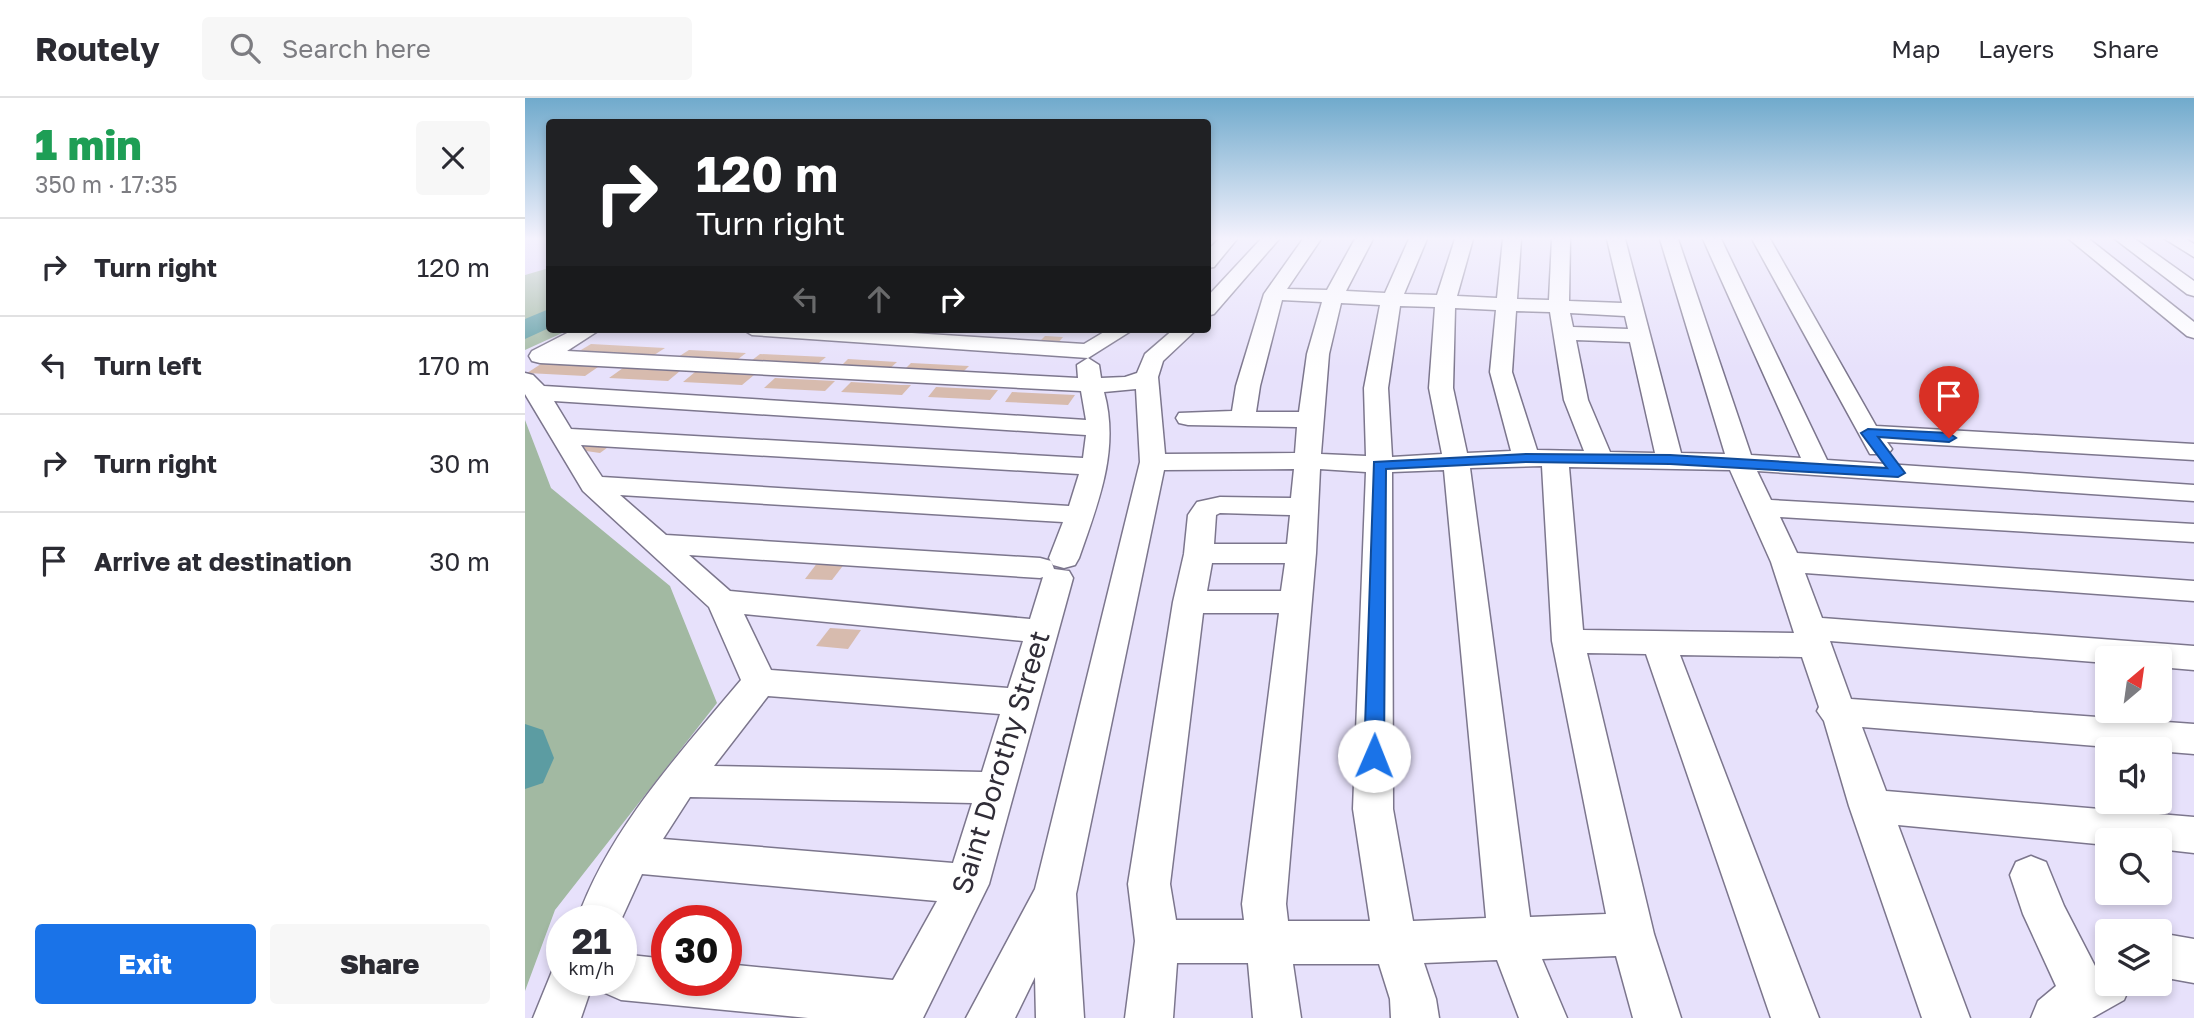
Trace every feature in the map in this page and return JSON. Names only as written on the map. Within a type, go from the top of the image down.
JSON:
[{"type":"street","points":[[1211,305],[1232,282]]},
{"type":"street","points":[[1243,419],[1248,386],[1275,294],[1283,282]]},
{"type":"street","points":[[1277,1018],[1271,940],[1264,904],[1301,553],[1310,420],[1318,354],[1333,298],[1341,282]]},
{"type":"street","points":[[1399,282],[1391,301],[1376,388],[1379,465],[1373,809],[1395,943],[1413,999],[1415,1018]]},
{"type":"street","points":[[1451,282],[1445,303],[1441,388],[1456,462],[1513,941],[1543,1018]]},
{"type":"street","points":[[1507,282],[1501,372],[1541,458],[1568,641],[1632,934],[1657,1018]]},
{"type":"street","points":[[1560,282],[1559,307],[1576,400],[1600,460]]},
{"type":"street","points":[[1626,282],[1670,460]]},
{"type":"street","points":[[1683,282],[1740,462],[1786,562],[1835,711],[1946,1018]]},
{"type":"street","points":[[1732,282],[1818,467]]},
{"type":"street","points":[[1785,282],[1868,433],[1898,473]]},
{"type":"street","points":[[2132,282],[2194,332]]},
{"type":"street","points":[[1275,294],[1632,310]]},
{"type":"street","points":[[532,375],[586,333]]},
{"type":"street","points":[[813,333],[1087,351],[1117,333]]},
{"type":"street","points":[[990,1018],[1055,894],[1153,462],[1147,377],[1153,359],[1182,333]]},
{"type":"street","points":[[1564,333],[1638,336]]},
{"type":"street","name":"Saint Dorothy Street","points":[[901,1011],[968,884],[998,788],[1054,568],[1080,515],[1094,467],[1099,428],[1089,385],[1087,351]]},
{"type":"street","points":[[532,375],[1089,385],[1128,384],[1147,377]]},
{"type":"street","points":[[532,375],[1099,428]]},
{"type":"street","points":[[532,375],[563,436],[593,485],[722,601],[759,682]]},
{"type":"street","points":[[1188,418],[1310,420]]},
{"type":"street","points":[[1868,433],[2194,452]]},
{"type":"street","points":[[563,436],[1094,467]]},
{"type":"street","points":[[1153,462],[1309,461],[1379,465],[1541,458],[1740,462],[2194,493]]},
{"type":"street","points":[[593,485],[1080,515]]},
{"type":"street","points":[[2161,491],[2194,528]]},
{"type":"street","points":[[1149,1018],[1157,941],[1149,884],[1189,602],[1199,554],[1202,515],[1207,508],[1220,505],[1303,507]]},
{"type":"street","points":[[1761,508],[2194,533]]},
{"type":"street","points":[[660,544],[1054,568]]},
{"type":"street","points":[[1199,554],[1301,553]]},
{"type":"street","points":[[1786,562],[2194,591]]},
{"type":"street","points":[[722,601],[1040,631]]},
{"type":"street","points":[[1189,602],[1294,602]]},
{"type":"street","points":[[1568,641],[1810,637],[2194,658]]},
{"type":"street","points":[[1658,641],[1795,1018]]},
{"type":"street","points":[[759,682],[1019,702]]},
{"type":"street","points":[[606,905],[630,855],[680,781],[759,682]]},
{"type":"street","points":[[1835,711],[2194,739]]},
{"type":"street","points":[[680,781],[998,788]]},
{"type":"street","points":[[1869,806],[2194,835]]},
{"type":"street","points":[[630,855],[968,884]]},
{"type":"street","points":[[2031,875],[2045,914],[2083,998]]},
{"type":"street","points":[[1055,894],[1060,1018]]},
{"type":"street","points":[[1157,941],[1395,943],[1513,941],[1632,934]]},
{"type":"street","points":[[2172,957],[2194,961]]},
{"type":"street","points":[[637,979],[901,1011]]},
{"type":"street","points":[[557,1018],[566,996]]},
{"type":"green space","points":[[525,282],[546,282],[546,333],[562,333],[525,350]]},
{"type":"green space","points":[[525,420],[551,488],[670,586],[717,703],[559,905],[546,905],[546,934],[525,991]]},
{"type":"building","points":[[1045,336],[1063,337],[1058,343],[1039,342]]},
{"type":"building","points":[[591,344],[665,348],[651,357],[576,353]]},
{"type":"building","points":[[689,350],[746,353],[733,363],[675,359]]},
{"type":"building","points":[[760,354],[826,357],[814,367],[747,364]]},
{"type":"building","points":[[848,359],[897,362],[887,371],[838,369]]},
{"type":"building","points":[[911,363],[969,366],[960,375],[902,372]]},
{"type":"building","points":[[541,364],[598,367],[585,376],[527,373]]},
{"type":"building","points":[[623,368],[680,371],[668,381],[609,378]]},
{"type":"building","points":[[695,372],[754,375],[742,385],[683,382]]},
{"type":"building","points":[[775,378],[835,381],[825,391],[764,388]]},
{"type":"building","points":[[851,382],[911,385],[902,395],[841,392]]},
{"type":"building","points":[[936,387],[998,390],[990,400],[928,397]]},
{"type":"building","points":[[1012,392],[1075,395],[1068,405],[1005,402]]},
{"type":"building","points":[[590,443],[611,445],[600,453],[579,450]]},
{"type":"building","points":[[818,562],[845,563],[832,580],[805,579]]},
{"type":"building","points":[[830,628],[861,630],[848,649],[816,646]]},
{"type":"waterway","points":[[525,330],[546,319]]},
{"type":"waterway","points":[[525,744],[529,758],[525,768]]},
{"type":"route","points":[[1374,756],[1379,465],[1526,458],[1670,460],[1898,473],[1868,433],[1949,438]]}]
